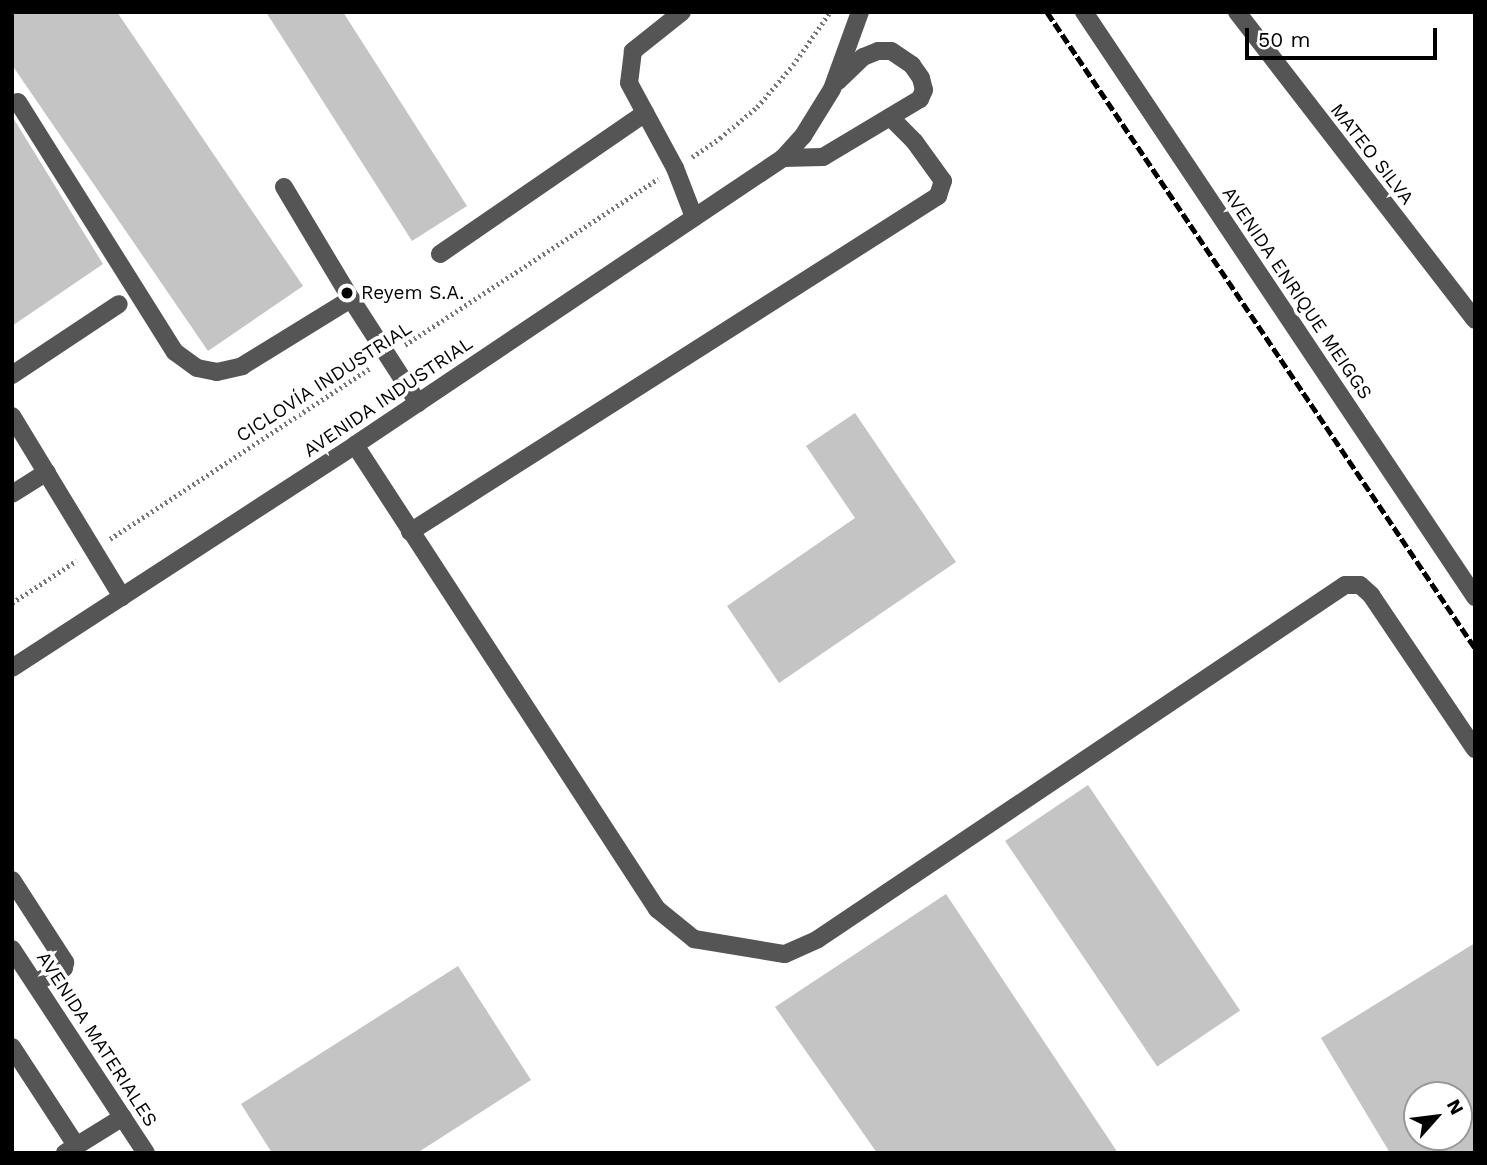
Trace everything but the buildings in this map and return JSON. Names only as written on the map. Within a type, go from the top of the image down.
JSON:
[{"type":"street","points":[[682,12],[633,51],[629,83],[675,168],[694,217]]},
{"type":"street","points":[[832,89],[860,12]]},
{"type":"street","name":"MATEO SILVA","points":[[1237,12],[1475,320]]},
{"type":"street","name":"AVENIDA ENRIQUE MEIGGS","points":[[1090,14],[1475,597]]},
{"type":"street","points":[[783,158],[823,157],[920,99],[924,90],[921,78],[902,56],[878,51],[863,57],[849,68],[832,89]]},
{"type":"street","name":"AVENIDA INDUSTRIAL","points":[[12,668],[355,445],[783,158],[803,136],[832,89]]},
{"type":"street","points":[[18,102],[175,352],[197,368],[217,372],[242,366],[351,299]]},
{"type":"street","points":[[440,254],[645,113]]},
{"type":"street","points":[[410,532],[938,196],[943,181],[914,141],[890,117]]},
{"type":"street","points":[[284,187],[351,299],[418,402]]},
{"type":"street","points":[[12,375],[119,304]]},
{"type":"street","points":[[12,416],[122,597]]},
{"type":"street","points":[[355,445],[657,908],[694,939],[785,954],[818,939],[1345,586],[1360,585],[1371,595],[1475,748]]},
{"type":"street","points":[[12,494],[47,472]]},
{"type":"street","points":[[12,880],[65,962],[64,968],[35,983]]},
{"type":"street","name":"AVENIDA MATERIALES","points":[[12,949],[146,1153]]},
{"type":"street","points":[[12,1047],[71,1149],[123,1117]]},
{"type":"path","name":"CICLOVÍA INDUSTRIAL","points":[[12,603],[720,138],[757,107],[793,65],[830,12]]},
{"type":"railway","points":[[1047,12],[1475,648]]},
{"type":"place","name":"Reyem S.A.","points":[[347,293]]}]
